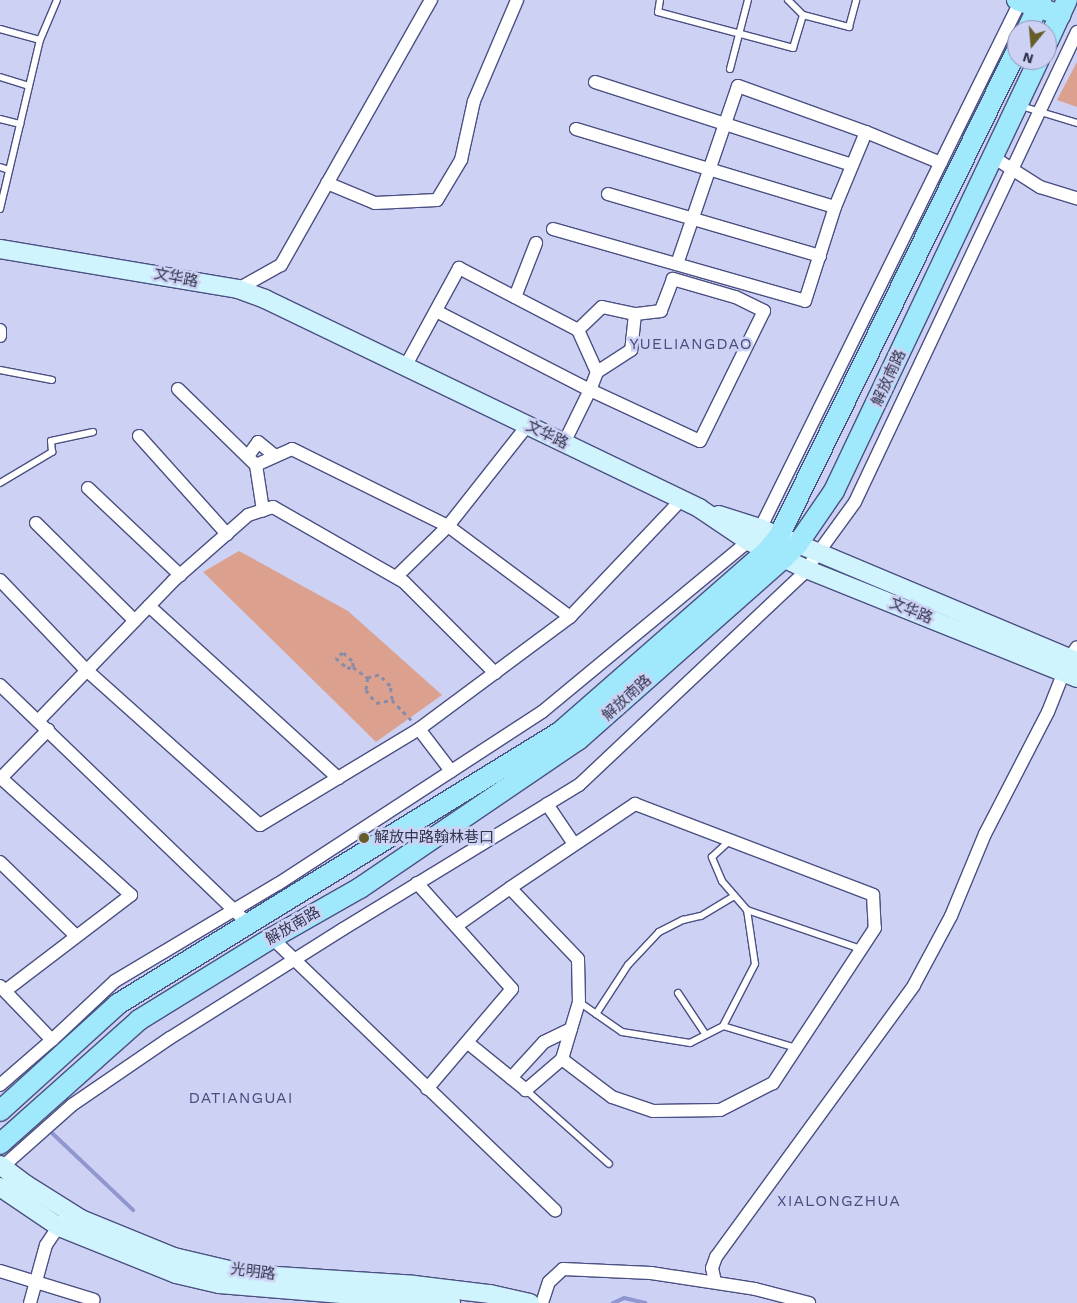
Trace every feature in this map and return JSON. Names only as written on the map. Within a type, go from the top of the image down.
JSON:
[{"type":"main road","points":[[1027,20],[1028,2],[1064,7],[1057,22]]},
{"type":"main road","name":"解放南路","points":[[0,1111],[118,1004],[241,917],[560,732],[782,547],[1008,70]]},
{"type":"main road","name":"解放南路","points":[[0,1144],[139,1020],[272,938],[360,888],[578,740],[782,547],[834,491],[1034,70]]},
{"type":"street","points":[[238,289],[281,265],[431,0]]},
{"type":"street","points":[[327,183],[375,203],[437,200],[461,160],[474,101],[517,0]]},
{"type":"street","points":[[0,1085],[52,1040],[114,981],[241,917],[451,771],[542,712],[748,541],[760,528],[941,163],[1028,2]]},
{"type":"street","points":[[1,1167],[72,1105],[170,1038],[579,785],[806,569],[855,502],[1077,32]]},
{"type":"street","points":[[594,82],[852,166]]},
{"type":"street","points":[[677,264],[738,86],[866,132],[941,163]]},
{"type":"street","points":[[576,129],[835,207]]},
{"type":"street","points":[[553,229],[805,301],[835,207],[866,132]]},
{"type":"street","points":[[993,157],[1040,187],[1077,198]]},
{"type":"street","points":[[608,194],[820,256]]},
{"type":"street","points":[[515,297],[536,243]]},
{"type":"street","name":"文华路","points":[[0,249],[238,289],[265,299],[699,508],[748,541],[818,553],[1073,664]]},
{"type":"street","points":[[405,367],[459,268],[578,330],[597,372]]},
{"type":"street","points":[[436,311],[590,390],[700,441],[764,311],[735,297],[673,279],[661,311],[635,314],[602,307],[578,330]]},
{"type":"street","points":[[564,444],[597,372],[631,350],[635,314]]},
{"type":"street","points":[[0,330],[0,336]]},
{"type":"street","points":[[178,390],[252,460]]},
{"type":"street","points":[[396,576],[448,526],[527,426]]},
{"type":"street","points":[[139,436],[227,534]]},
{"type":"street","points":[[263,510],[252,460],[258,442],[275,456]]},
{"type":"street","points":[[252,460],[275,456],[292,449],[448,526],[570,617]]},
{"type":"street","points":[[88,488],[180,575]]},
{"type":"street","points":[[0,580],[87,670],[260,825],[419,729],[570,617],[681,500]]},
{"type":"street","points":[[52,1040],[2,989],[131,894],[1,779],[87,670],[180,575],[248,515],[273,507],[396,576],[495,673]]},
{"type":"street","points":[[699,508],[760,528],[782,547]]},
{"type":"street","points":[[36,523],[135,621]]},
{"type":"street","name":"文华路","points":[[782,547],[806,569],[1073,664]]},
{"type":"street","points":[[149,606],[338,778]]},
{"type":"street","points":[[715,1282],[712,1268],[716,1256],[914,985],[951,916],[985,834],[1073,664]]},
{"type":"street","points":[[0,685],[241,917]]},
{"type":"street","points":[[419,729],[451,771]]},
{"type":"street","points":[[547,804],[574,844]]},
{"type":"street","points":[[456,926],[635,804],[873,895],[875,928],[773,1083],[720,1110],[653,1111],[612,1097],[562,1059]]},
{"type":"street","points":[[0,862],[76,936]]},
{"type":"street","points":[[418,883],[512,988],[427,1089]]},
{"type":"street","points":[[467,1042],[526,1090],[562,1059],[579,1002],[578,958],[510,888]]},
{"type":"street","points":[[272,938],[555,1210]]},
{"type":"street","points":[[511,1078],[544,1042],[571,1029]]},
{"type":"street","name":"光明路","points":[[1,1167],[123,1245]]},
{"type":"street","name":"光明路","points":[[0,1187],[59,1227],[123,1245],[219,1284],[451,1303]]},
{"type":"street","points":[[30,1303],[46,1246],[68,1211]]},
{"type":"street","name":"光明路","points":[[175,1265],[246,1274],[414,1286],[490,1294],[530,1303]]},
{"type":"street","points":[[542,1303],[549,1282],[563,1269],[651,1273],[756,1288],[809,1303]]},
{"type":"street","points":[[0,1271],[94,1300]]},
{"type":"lane","points":[[0,206],[40,40],[57,0]]},
{"type":"lane","points":[[660,0],[658,12],[793,48],[803,15]]},
{"type":"lane","points":[[730,70],[748,0]]},
{"type":"lane","points":[[788,0],[803,15],[849,27],[856,0]]},
{"type":"lane","points":[[0,29],[40,40]]},
{"type":"lane","points":[[0,77],[29,86]]},
{"type":"lane","points":[[1018,105],[1077,123]]},
{"type":"lane","points":[[0,119],[20,124]]},
{"type":"lane","points":[[0,167],[9,170]]},
{"type":"lane","points":[[0,370],[52,380]]},
{"type":"lane","points":[[0,483],[52,452],[51,441],[93,432]]},
{"type":"lane","points":[[730,840],[712,857],[722,881],[747,910],[861,949]]},
{"type":"lane","points":[[596,1014],[628,965],[659,932],[683,920],[701,916],[734,896]]},
{"type":"lane","points":[[579,1002],[622,1032],[690,1043],[723,1026],[755,964],[747,910]]},
{"type":"lane","points":[[678,993],[706,1035]]},
{"type":"lane","points":[[723,1026],[796,1048]]},
{"type":"lane","points":[[526,1090],[608,1164]]},
{"type":"path","points":[[353,667],[347,668],[336,658],[343,653],[352,661],[353,667],[368,678]]},
{"type":"path","points":[[368,678],[379,675],[390,686],[392,700],[419,729]]},
{"type":"path","points":[[368,678],[366,690],[376,702],[392,700]]},
{"type":"shaded area","points":[[1077,62],[1077,107],[1057,100]]},
{"type":"shaded area","points":[[239,551],[348,611],[442,695],[376,742],[203,572]]},
{"type":"waterway","points":[[52,1133],[133,1210]]},
{"type":"waterway","points":[[613,1303],[624,1298],[645,1303]]},
{"type":"place","name":"解放中路翰林巷口","points":[[364,838]]},
{"type":"district","name":"YUELIANGDAO","points":[[691,344]]},
{"type":"district","name":"DATIANGUAI","points":[[241,1098]]},
{"type":"district","name":"XIALONGZHUA","points":[[839,1201]]}]
